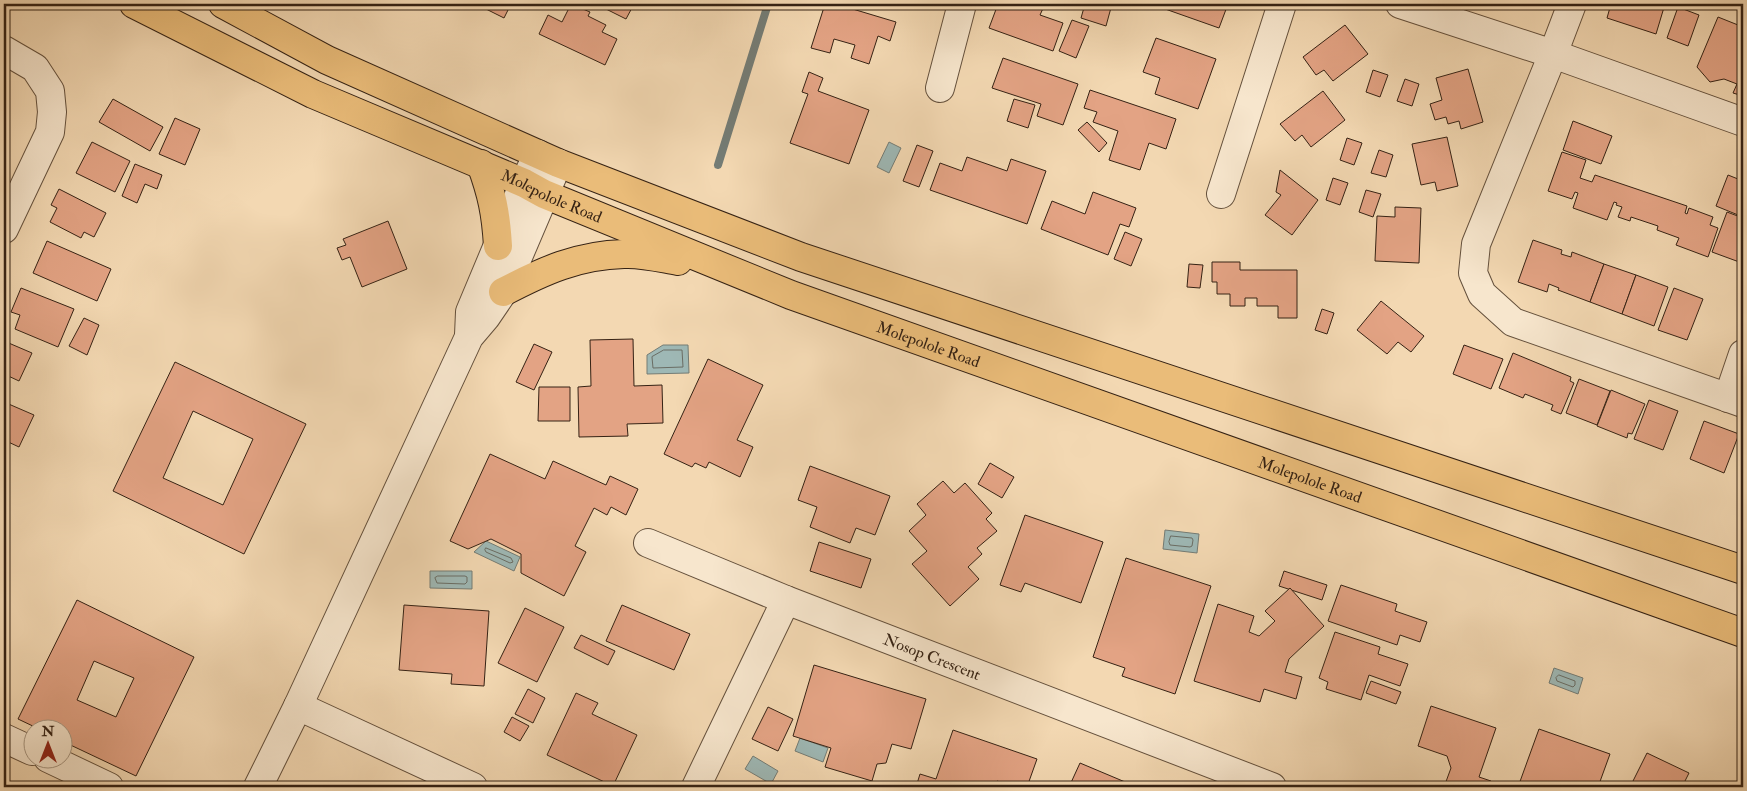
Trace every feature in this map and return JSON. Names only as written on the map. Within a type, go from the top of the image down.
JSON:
[{"type":"main road","name":"Molepolole Road","points":[[134,4],[313,94],[481,164],[714,265],[800,299],[1743,633]]},
{"type":"main road","name":"Molepolole Road","points":[[223,4],[328,60],[548,159],[801,257],[1743,570]]},
{"type":"main road","points":[[481,164],[491,193],[496,216],[498,246]]},
{"type":"main road","points":[[503,292],[541,272],[581,258],[626,254],[714,265]]},
{"type":"street","points":[[940,88],[962,4]]},
{"type":"street","points":[[1221,194],[1282,4]]},
{"type":"street","points":[[1400,4],[1553,54],[1743,122]]},
{"type":"street","points":[[1572,4],[1476,244],[1473,274],[1482,294],[1513,322],[1735,400],[1743,354]]},
{"type":"street","points":[[4,50],[35,68],[50,91],[52,112],[50,132],[4,228]]},
{"type":"street","points":[[469,337],[470,312],[498,246],[534,188],[548,159]]},
{"type":"street","points":[[258,787],[298,706],[469,337],[486,318],[503,292],[534,188]]},
{"type":"street","name":"Nosop Crescent","points":[[648,543],[786,600],[1267,786]]},
{"type":"street","points":[[696,787],[786,600]]},
{"type":"street","points":[[298,706],[473,787]]},
{"type":"street","points":[[4,738],[22,746]]},
{"type":"street","points":[[69,768],[109,787]]},
{"type":"water","points":[[889,142],[901,148],[889,173],[877,167]]},
{"type":"water","points":[[663,345],[688,345],[689,373],[647,374],[647,355]]},
{"type":"water","points":[[1165,530],[1199,534],[1197,553],[1163,549]]},
{"type":"water","points":[[486,541],[520,557],[514,571],[474,552]]},
{"type":"water","points":[[430,571],[472,571],[472,589],[430,588]]},
{"type":"water","points":[[1554,668],[1583,678],[1578,694],[1549,683]]},
{"type":"water","points":[[800,738],[828,748],[823,762],[795,751]]},
{"type":"water","points":[[753,756],[778,771],[771,784],[745,769]]},
{"type":"building","points":[[476,4],[511,4],[504,18]]},
{"type":"building","points":[[571,4],[590,12],[588,16],[606,25],[602,32],[617,39],[605,65],[539,34],[548,15],[562,22]]},
{"type":"building","points":[[596,4],[634,4],[626,19]]},
{"type":"building","points":[[825,4],[836,4],[896,22],[890,41],[878,36],[869,64],[851,58],[855,45],[834,39],[830,53],[811,48]]},
{"type":"building","points":[[998,4],[1045,4],[1040,15],[1063,23],[1053,51],[989,28]]},
{"type":"building","points":[[1085,4],[1112,4],[1106,26],[1081,18]]},
{"type":"building","points":[[1151,4],[1228,4],[1219,28]]},
{"type":"building","points":[[1611,4],[1665,4],[1656,34],[1607,18]]},
{"type":"building","points":[[1678,7],[1699,15],[1688,46],[1667,38]]},
{"type":"building","points":[[1718,17],[1743,27],[1743,96],[1733,93],[1737,84],[1724,79],[1710,82],[1697,67]]},
{"type":"building","points":[[1072,20],[1089,26],[1076,58],[1059,51]]},
{"type":"building","points":[[1345,25],[1368,54],[1333,81],[1324,70],[1316,75],[1303,57]]},
{"type":"building","points":[[1156,38],[1216,59],[1198,109],[1155,94],[1160,78],[1143,72]]},
{"type":"building","points":[[1003,58],[1078,84],[1063,125],[1037,116],[1041,104],[992,88]]},
{"type":"building","points":[[1468,69],[1483,122],[1461,129],[1459,121],[1448,124],[1446,117],[1435,120],[1430,104],[1442,100],[1436,78]]},
{"type":"building","points":[[1373,70],[1388,75],[1380,97],[1366,92]]},
{"type":"building","points":[[809,72],[823,78],[818,91],[869,110],[849,164],[790,143],[808,94],[802,92]]},
{"type":"building","points":[[1405,79],[1419,84],[1412,106],[1397,101]]},
{"type":"building","points":[[1090,90],[1176,119],[1166,149],[1149,143],[1140,170],[1109,160],[1118,131],[1093,122],[1097,112],[1084,108]]},
{"type":"building","points":[[1323,91],[1345,120],[1311,147],[1302,135],[1295,141],[1280,124]]},
{"type":"building","points":[[113,99],[163,127],[150,151],[99,122]]},
{"type":"building","points":[[1014,99],[1035,105],[1028,128],[1007,121]]},
{"type":"building","points":[[175,118],[200,129],[185,165],[159,154]]},
{"type":"building","points":[[1573,121],[1612,136],[1601,164],[1563,150]]},
{"type":"building","points":[[1087,122],[1107,143],[1099,152],[1078,130]]},
{"type":"building","points":[[1447,137],[1458,186],[1437,191],[1435,182],[1421,185],[1412,144]]},
{"type":"building","points":[[1347,138],[1362,143],[1354,165],[1340,160]]},
{"type":"building","points":[[92,142],[130,161],[115,192],[76,173]]},
{"type":"building","points":[[917,145],[933,151],[919,187],[903,181]]},
{"type":"building","points":[[1379,150],[1393,155],[1386,177],[1371,173]]},
{"type":"building","points":[[1562,152],[1586,160],[1580,178],[1592,182],[1595,175],[1687,206],[1685,213],[1687,214],[1689,208],[1713,217],[1710,225],[1718,228],[1708,257],[1676,245],[1679,238],[1657,230],[1658,226],[1631,217],[1630,221],[1618,217],[1622,207],[1616,205],[1617,203],[1614,202],[1607,220],[1573,208],[1578,193],[1575,192],[1572,199],[1548,191]]},
{"type":"building","points":[[967,157],[1007,171],[1011,159],[1046,171],[1027,224],[930,190],[940,163],[962,171]]},
{"type":"building","points":[[135,164],[162,175],[157,189],[145,184],[137,203],[122,196]]},
{"type":"building","points":[[1280,170],[1318,200],[1292,235],[1265,215],[1281,195],[1276,192]]},
{"type":"building","points":[[1728,175],[1743,181],[1743,217],[1716,206]]},
{"type":"building","points":[[1333,178],[1348,183],[1340,205],[1326,200]]},
{"type":"building","points":[[59,189],[106,213],[94,237],[84,232],[81,238],[50,222],[57,208],[51,205]]},
{"type":"building","points":[[1366,190],[1381,194],[1373,217],[1359,212]]},
{"type":"building","points":[[1093,192],[1136,208],[1129,227],[1120,224],[1108,255],[1041,229],[1052,201],[1085,214]]},
{"type":"building","points":[[1395,207],[1421,208],[1419,263],[1375,261],[1377,216],[1395,217]]},
{"type":"building","points":[[1727,212],[1743,218],[1742,263],[1712,252]]},
{"type":"building","points":[[388,221],[407,269],[362,287],[350,257],[342,260],[337,248],[346,245],[343,239]]},
{"type":"building","points":[[1125,232],[1142,239],[1131,266],[1114,259]]},
{"type":"building","points":[[1533,240],[1562,250],[1561,254],[1571,257],[1572,252],[1604,264],[1590,302],[1558,290],[1559,288],[1549,284],[1547,292],[1518,282]]},
{"type":"building","points":[[47,241],[111,269],[97,301],[33,273]]},
{"type":"building","points":[[1212,262],[1240,262],[1240,270],[1297,270],[1297,318],[1278,318],[1278,306],[1257,306],[1257,298],[1245,298],[1245,306],[1230,306],[1230,294],[1217,294],[1217,282],[1212,282]]},
{"type":"building","points":[[1189,264],[1203,265],[1200,288],[1187,287]]},
{"type":"building","points":[[1604,264],[1636,275],[1622,314],[1590,302]]},
{"type":"building","points":[[1636,275],[1668,287],[1654,326],[1622,314]]},
{"type":"building","points":[[21,288],[74,309],[58,347],[15,329],[20,315],[11,312]]},
{"type":"building","points":[[1674,288],[1703,299],[1687,340],[1658,330]]},
{"type":"building","points":[[1381,301],[1424,336],[1411,352],[1398,342],[1387,354],[1357,330]]},
{"type":"building","points":[[1322,309],[1334,313],[1327,334],[1315,330]]},
{"type":"building","points":[[84,318],[99,325],[87,355],[69,346]]},
{"type":"building","points":[[633,339],[634,386],[662,385],[663,423],[627,424],[628,436],[579,437],[578,387],[591,386],[590,340]]},
{"type":"building","points":[[4,341],[32,353],[19,381],[4,374]]},
{"type":"building","points":[[534,344],[552,352],[534,390],[516,382]]},
{"type":"building","points":[[1464,345],[1503,359],[1491,389],[1453,374]]},
{"type":"building","points":[[1513,353],[1571,377],[1570,381],[1574,383],[1561,414],[1551,410],[1553,405],[1525,394],[1523,398],[1499,388]]},
{"type":"building","points":[[708,359],[763,385],[737,440],[753,447],[740,477],[709,462],[706,468],[695,463],[692,467],[664,454]]},
{"type":"building","points":[[175,362],[306,424],[244,554],[113,491]],"holes":[[[193,411],[253,439],[223,505],[163,478]]]},
{"type":"building","points":[[1579,379],[1610,391],[1597,425],[1566,413]]},
{"type":"building","points":[[539,387],[570,387],[570,421],[538,421]]},
{"type":"building","points":[[1611,390],[1645,404],[1632,434],[1628,433],[1627,438],[1597,426]]},
{"type":"building","points":[[1649,400],[1678,411],[1663,450],[1634,439]]},
{"type":"building","points":[[4,402],[34,415],[19,447],[4,440]]},
{"type":"building","points":[[1704,421],[1739,434],[1724,473],[1690,459]]},
{"type":"building","points":[[490,454],[545,479],[553,461],[606,485],[610,476],[638,489],[626,515],[611,507],[607,515],[594,508],[575,546],[586,552],[564,596],[521,573],[521,554],[491,539],[468,549],[450,541]]},
{"type":"building","points":[[990,463],[1014,477],[1002,498],[978,484]]},
{"type":"building","points":[[810,466],[890,496],[875,535],[856,528],[850,543],[810,527],[817,507],[798,500]]},
{"type":"building","points":[[943,481],[954,493],[965,483],[992,513],[986,519],[997,531],[977,548],[982,554],[968,567],[979,579],[950,606],[912,564],[927,551],[909,531],[926,515],[917,504]]},
{"type":"building","points":[[1025,515],[1103,542],[1081,603],[1025,583],[1021,592],[1000,585]]},
{"type":"building","points":[[819,542],[871,559],[861,588],[810,571]]},
{"type":"building","points":[[1126,558],[1211,586],[1175,694],[1122,676],[1125,668],[1093,657]]},
{"type":"building","points":[[1284,571],[1327,585],[1322,600],[1279,586]]},
{"type":"building","points":[[1341,585],[1397,604],[1395,611],[1427,622],[1420,642],[1400,635],[1397,645],[1328,621]]},
{"type":"building","points":[[1290,588],[1324,626],[1289,659],[1285,672],[1302,677],[1296,699],[1264,689],[1260,702],[1194,681],[1218,604],[1254,616],[1249,632],[1259,636],[1275,621],[1265,611]]},
{"type":"building","points":[[77,600],[194,657],[136,776],[72,746],[72,718],[22,718],[22,721],[18,719]],"holes":[[[94,661],[134,678],[116,717],[77,700]]]},
{"type":"building","points":[[404,605],[489,611],[484,686],[451,684],[452,674],[399,670]]},
{"type":"building","points":[[622,605],[690,634],[674,670],[606,641]]},
{"type":"building","points":[[525,608],[564,627],[537,682],[498,663]]},
{"type":"building","points":[[1335,632],[1380,647],[1378,654],[1408,664],[1400,686],[1369,675],[1361,700],[1326,689],[1328,682],[1319,678]]},
{"type":"building","points":[[581,635],[615,651],[608,665],[574,648]]},
{"type":"building","points":[[814,665],[926,699],[911,749],[892,744],[886,763],[877,764],[872,781],[825,767],[831,748],[793,736]]},
{"type":"building","points":[[1371,681],[1401,692],[1396,704],[1366,693]]},
{"type":"building","points":[[528,689],[545,698],[533,723],[515,714]]},
{"type":"building","points":[[576,693],[598,703],[592,714],[637,735],[613,786],[547,755]]},
{"type":"building","points":[[1431,706],[1496,728],[1479,777],[1491,781],[1489,787],[1444,787],[1451,768],[1447,756],[1418,746]]},
{"type":"building","points":[[768,707],[793,719],[778,751],[752,739]]},
{"type":"building","points":[[512,717],[529,726],[520,741],[504,732]]},
{"type":"building","points":[[1539,729],[1610,754],[1598,787],[1518,787]]},
{"type":"building","points":[[953,730],[1037,759],[1027,787],[1017,787],[997,781],[995,787],[916,787],[920,774],[936,779]]},
{"type":"building","points":[[1647,753],[1689,773],[1682,787],[1630,787]]},
{"type":"building","points":[[1080,763],[1137,787],[1069,787]]},
{"type":"waterway","points":[[718,165],[768,4]]}]
